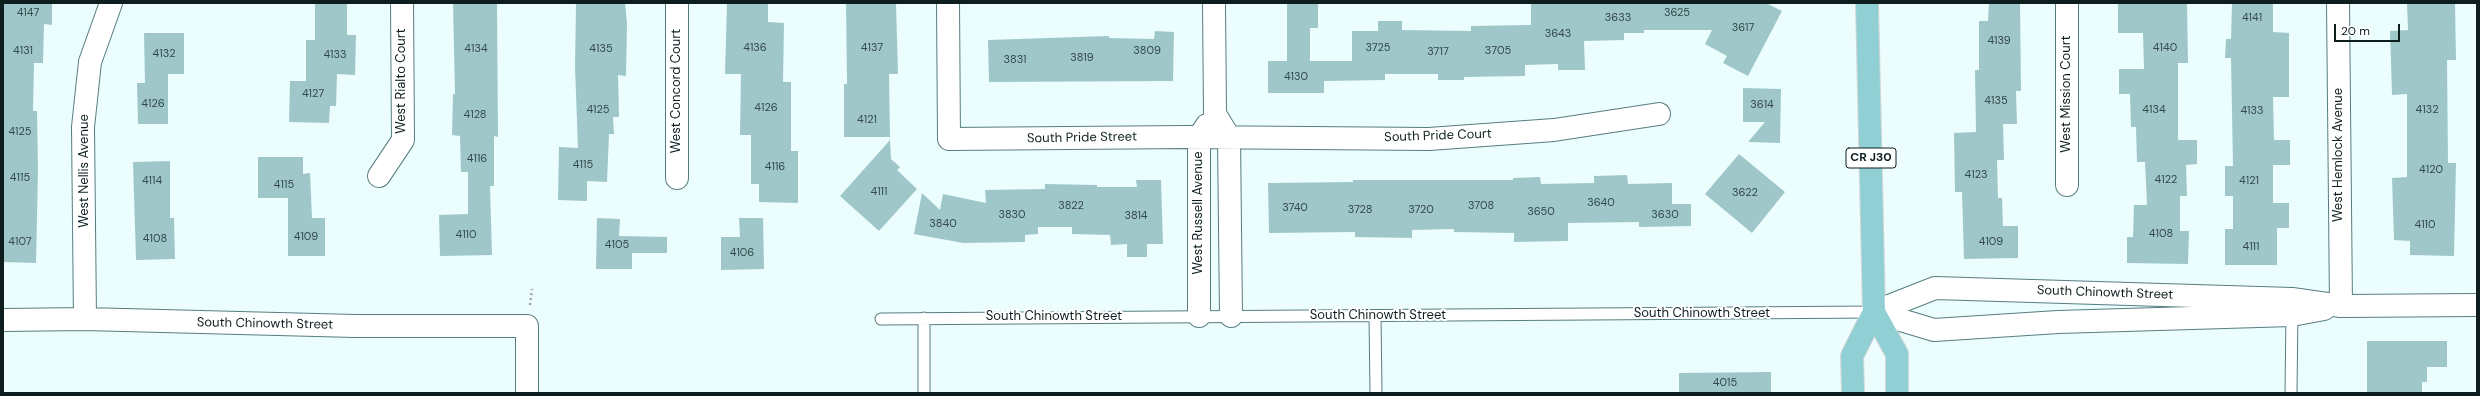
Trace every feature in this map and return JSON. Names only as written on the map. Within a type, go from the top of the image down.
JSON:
[{"type":"main road","name":"CR J30","points":[[1867,3],[1874,312],[1897,354],[1897,393]]},
{"type":"main road","name":"CR J30","points":[[1853,393],[1852,356],[1874,312]]},
{"type":"street","name":"West Nellis Avenue","points":[[85,319],[83,127],[90,62],[112,3]]},
{"type":"street","name":"West Rialto Court","points":[[379,176],[403,140],[402,3]]},
{"type":"street","name":"West Concord Court","points":[[676,3],[677,178]]},
{"type":"street","name":"South Pride Street","points":[[948,3],[949,140],[1214,136]]},
{"type":"street","points":[[1214,3],[1214,136],[1231,316]]},
{"type":"street","name":"West Mission Court","points":[[2067,3],[2067,185]]},
{"type":"street","name":"West Hemlock Avenue","points":[[2338,3],[2341,306]]},
{"type":"street","name":"South Pride Court","points":[[1214,136],[1429,139],[1554,130],[1659,114]]},
{"type":"street","name":"West Russell Avenue","points":[[1198,316],[1214,136]]},
{"type":"street","name":"South Chinowth Street","points":[[1874,312],[1935,288],[2292,307]]},
{"type":"street","name":"South Chinowth Street","points":[[1874,312],[1934,330],[2292,307],[2477,305]]},
{"type":"street","name":"South Chinowth Street","points":[[3,320],[85,319],[355,326],[527,326],[527,393]]},
{"type":"lane","points":[[2291,393],[2292,307]]},
{"type":"lane","name":"South Chinowth Street","points":[[881,318],[1874,312]]},
{"type":"lane","points":[[1375,316],[1376,393]]},
{"type":"lane","points":[[924,318],[924,393]]},
{"type":"building","points":[[4,3],[52,3],[52,25],[44,24],[43,63],[34,63],[33,111],[37,111],[38,170],[36,263],[3,262]]},
{"type":"building","points":[[315,3],[347,3],[347,35],[356,35],[355,75],[337,74],[336,106],[330,106],[329,123],[289,122],[290,81],[306,81],[306,40],[315,40]]},
{"type":"building","points":[[453,3],[497,3],[498,137],[494,136],[494,186],[490,186],[492,255],[440,256],[439,215],[468,214],[468,172],[461,172],[460,136],[452,135],[453,94],[455,94]]},
{"type":"building","points":[[576,3],[625,3],[627,23],[626,76],[618,75],[619,117],[613,117],[614,134],[609,134],[607,182],[587,181],[587,201],[558,200],[559,147],[578,148],[575,67]]},
{"type":"building","points":[[727,3],[768,3],[768,22],[784,23],[783,82],[791,82],[791,151],[798,151],[798,203],[759,202],[759,184],[751,184],[751,135],[740,135],[741,74],[725,74]]},
{"type":"building","points":[[846,3],[896,3],[898,74],[889,74],[890,137],[844,137],[844,84],[847,84]]},
{"type":"building","points":[[1287,3],[1318,3],[1318,28],[1310,28],[1310,61],[1352,61],[1352,31],[1378,31],[1378,21],[1402,21],[1402,30],[1471,31],[1471,26],[1531,25],[1531,3],[1766,3],[1782,11],[1748,76],[1723,63],[1727,56],[1705,44],[1712,30],[1644,30],[1644,33],[1624,33],[1624,40],[1584,41],[1585,70],[1558,70],[1558,64],[1525,65],[1525,76],[1464,77],[1464,80],[1438,80],[1438,74],[1385,74],[1385,80],[1324,81],[1324,93],[1268,93],[1268,61],[1287,61]]},
{"type":"building","points":[[1989,3],[2020,3],[2021,91],[2016,91],[2017,124],[2003,124],[2004,160],[1997,160],[1998,198],[2002,198],[2003,226],[2018,226],[2018,258],[1964,259],[1962,192],[1955,192],[1954,133],[1976,132],[1975,70],[1979,70],[1979,21],[1988,21]]},
{"type":"building","points":[[2118,3],[2187,3],[2188,63],[2178,63],[2178,140],[2197,140],[2197,164],[2186,165],[2187,196],[2180,196],[2180,231],[2189,231],[2188,264],[2127,263],[2127,237],[2133,237],[2134,205],[2147,205],[2145,162],[2137,162],[2136,127],[2131,127],[2130,94],[2119,94],[2119,69],[2144,69],[2143,33],[2118,33]]},
{"type":"building","points":[[2232,3],[2273,3],[2273,32],[2289,33],[2289,97],[2273,97],[2274,140],[2290,140],[2290,165],[2273,165],[2273,203],[2289,203],[2289,228],[2277,228],[2277,265],[2225,265],[2225,229],[2233,229],[2233,196],[2225,196],[2225,166],[2233,166],[2231,58],[2225,58],[2226,39],[2231,39]]},
{"type":"building","points":[[2407,3],[2455,3],[2456,60],[2447,60],[2448,163],[2456,163],[2454,256],[2410,255],[2410,241],[2394,240],[2392,178],[2407,177],[2407,94],[2392,95],[2390,31],[2408,30]]},
{"type":"building","points":[[1155,31],[1174,32],[1173,81],[989,82],[988,40],[1109,36],[1109,38],[1154,39]]},
{"type":"building","points":[[144,33],[184,33],[184,74],[168,74],[168,124],[138,124],[137,83],[145,83]]},
{"type":"building","points":[[1743,88],[1781,89],[1780,143],[1748,142],[1765,122],[1743,122]]},
{"type":"building","points":[[890,140],[891,159],[900,167],[897,170],[917,189],[879,231],[840,196]]},
{"type":"building","points":[[1739,154],[1785,192],[1752,233],[1705,194]]},
{"type":"building","points":[[258,157],[303,157],[303,174],[310,173],[312,218],[325,218],[325,256],[288,256],[288,198],[258,198]]},
{"type":"building","points":[[170,161],[170,218],[174,218],[175,259],[136,260],[133,162]]},
{"type":"building","points":[[1627,175],[1628,184],[1672,183],[1672,204],[1691,204],[1691,226],[1639,227],[1639,222],[1568,223],[1568,241],[1514,242],[1514,233],[1454,232],[1454,229],[1412,230],[1412,238],[1355,237],[1355,232],[1269,233],[1268,183],[1353,182],[1353,180],[1513,180],[1513,178],[1540,177],[1541,184],[1594,183],[1594,176]]},
{"type":"building","points":[[1136,180],[1161,180],[1163,244],[1147,244],[1147,257],[1127,257],[1127,244],[1111,245],[1110,235],[1072,234],[1072,227],[1038,227],[1038,234],[1025,235],[1025,242],[963,243],[914,234],[922,193],[940,210],[943,194],[986,203],[985,190],[1045,189],[1045,184],[1097,185],[1097,187],[1137,187]]},
{"type":"building","points":[[597,218],[620,219],[619,236],[667,237],[667,253],[632,253],[632,269],[596,269]]},
{"type":"building","points":[[739,218],[763,218],[764,269],[721,270],[721,237],[740,237]]},
{"type":"building","points":[[2367,341],[2447,341],[2447,367],[2427,367],[2427,382],[2422,382],[2422,393],[2367,393]]},
{"type":"building","points":[[1771,372],[1771,393],[1679,393],[1679,373]]}]
